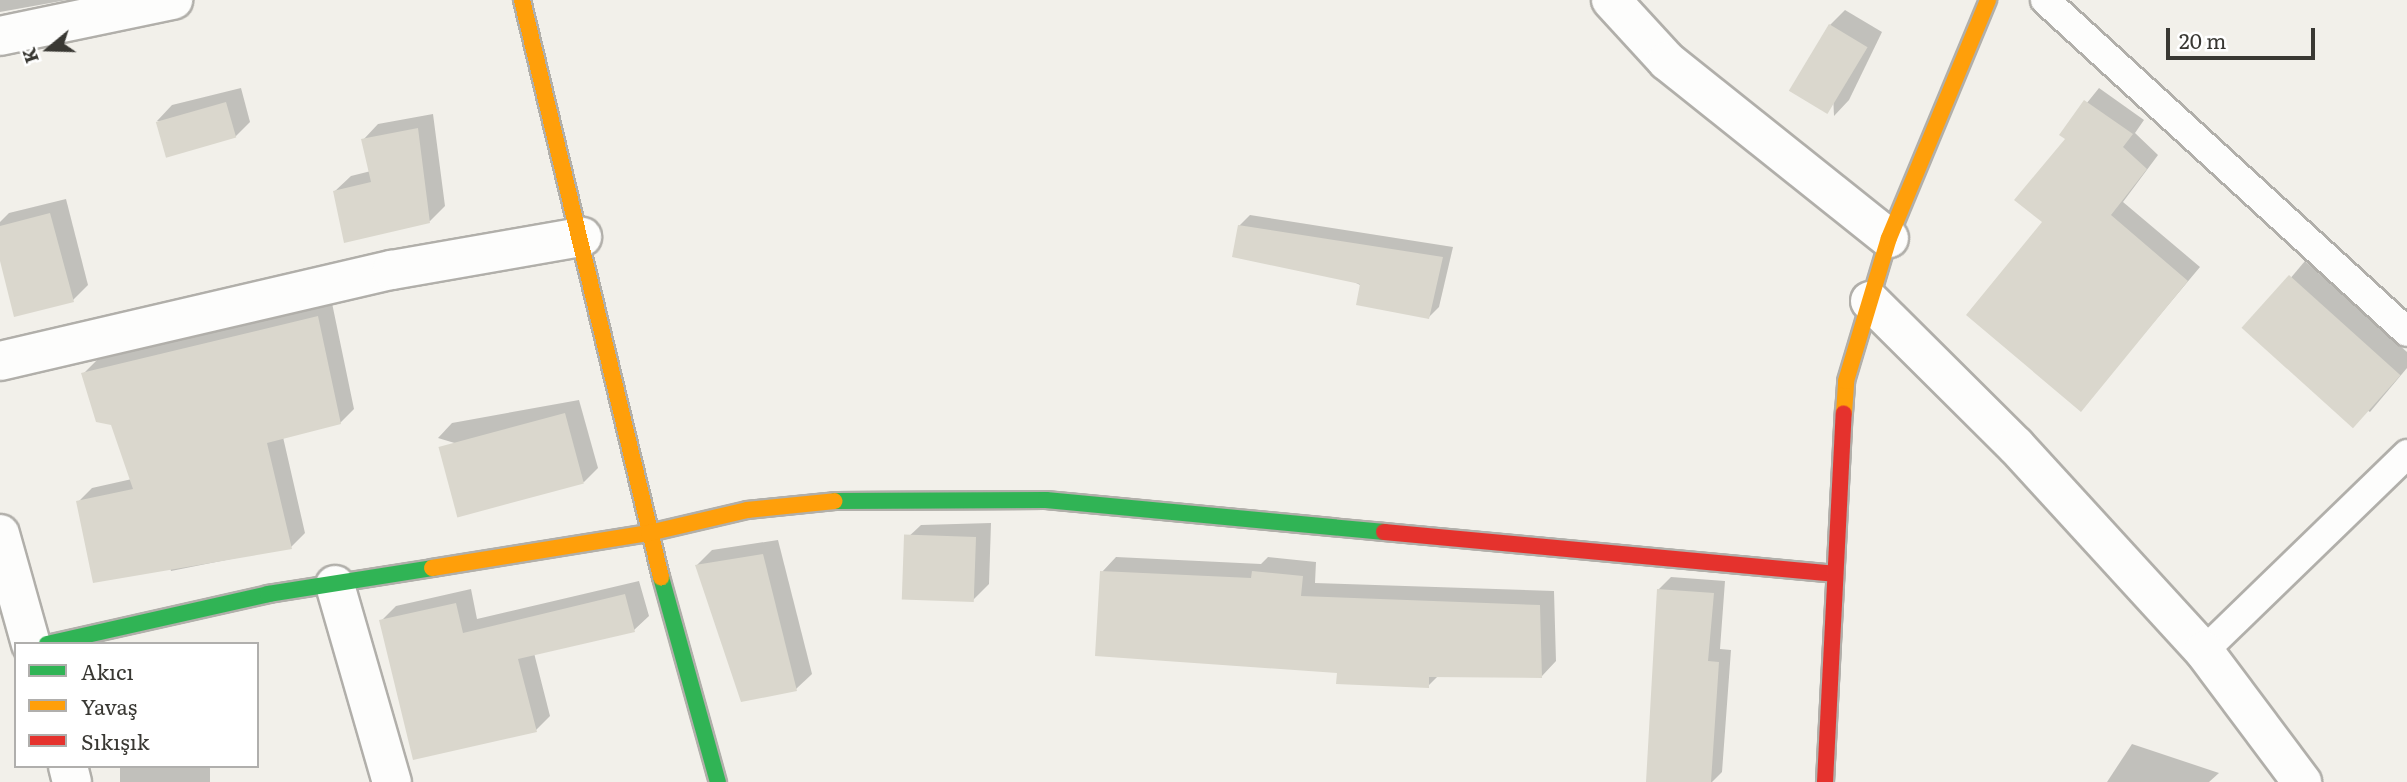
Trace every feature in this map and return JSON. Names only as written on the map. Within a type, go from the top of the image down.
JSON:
[{"type":"street","points":[[0,36],[173,0]]},
{"type":"street","points":[[522,0],[582,237],[649,533],[718,782]]},
{"type":"street","points":[[1611,0],[1667,61],[1889,239]]},
{"type":"street","points":[[1825,782],[1846,381],[1889,239],[1988,0]]},
{"type":"street","points":[[0,361],[392,270],[582,237]]},
{"type":"street","points":[[1870,301],[2016,446],[2204,651],[2302,782]]},
{"type":"street","points":[[57,642],[335,585],[649,533],[747,510],[834,501],[1046,500],[1834,574]]},
{"type":"street","points":[[0,534],[30,642]]},
{"type":"street","points":[[335,585],[392,782]]},
{"type":"lane","points":[[2045,0],[2279,208],[2407,332]]},
{"type":"lane","points":[[2204,651],[2407,454]]},
{"type":"building","points":[[1829,24],[1868,47],[1827,114],[1789,91]]},
{"type":"building","points":[[2084,100],[2133,134],[2123,147],[2147,169],[2111,215],[2188,281],[2081,412],[1966,315],[2042,222],[2014,200],[2065,139],[2059,135]]},
{"type":"building","points":[[226,102],[236,138],[166,158],[156,122]]},
{"type":"building","points":[[418,128],[430,223],[344,243],[333,191],[371,182],[361,139]]},
{"type":"building","points":[[50,213],[74,302],[14,317],[0,261],[0,226]]},
{"type":"building","points":[[1238,225],[1443,257],[1429,319],[1356,305],[1360,284],[1232,257]]},
{"type":"building","points":[[2289,275],[2400,375],[2353,428],[2241,328]]},
{"type":"building","points":[[318,316],[341,424],[267,443],[292,549],[93,583],[76,501],[133,489],[111,425],[96,422],[81,373]]},
{"type":"building","points":[[565,413],[584,484],[457,517],[438,447]]},
{"type":"building","points":[[904,534],[976,537],[974,602],[902,599]]},
{"type":"building","points":[[763,554],[797,691],[741,702],[695,565]]},
{"type":"building","points":[[1100,571],[1251,578],[1252,571],[1303,576],[1301,596],[1540,605],[1542,678],[1429,677],[1429,688],[1336,684],[1337,673],[1095,656]]},
{"type":"building","points":[[1657,589],[1714,593],[1708,661],[1719,662],[1711,782],[1646,782]]},
{"type":"building","points":[[625,594],[635,632],[518,659],[537,732],[413,760],[379,620],[456,603],[463,633]]},
{"type":"traffic: fast","points":[[835,501],[1046,500],[1384,532]]},
{"type":"traffic: fast","points":[[56,642],[268,594],[432,568]]},
{"type":"traffic: fast","points":[[661,577],[718,782]]},
{"type":"traffic: slow","points":[[522,0],[661,577]]},
{"type":"traffic: slow","points":[[1844,413],[1846,381],[1889,238],[1988,0]]},
{"type":"traffic: slow","points":[[432,568],[649,533],[747,510],[835,501]]},
{"type":"traffic: jam","points":[[1825,782],[1844,413]]},
{"type":"traffic: jam","points":[[1384,532],[1834,574]]}]
